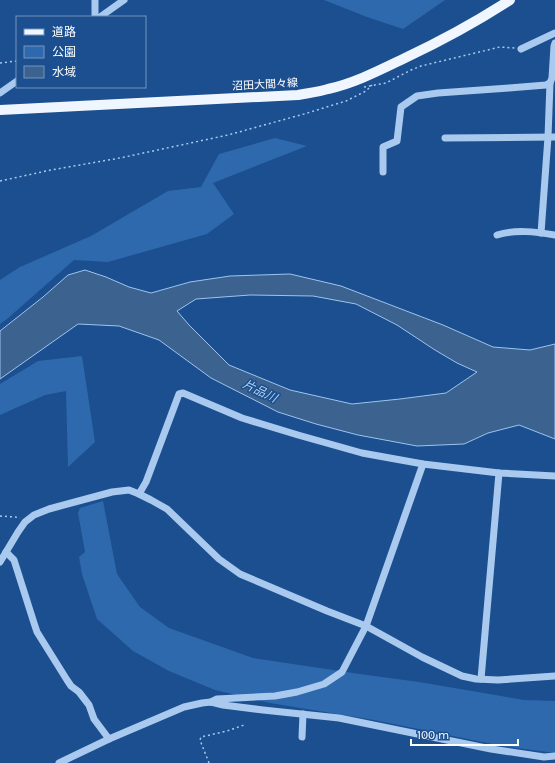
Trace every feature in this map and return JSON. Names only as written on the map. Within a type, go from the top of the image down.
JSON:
[{"type":"main road","name":"沼田大間々線","points":[[0,110],[298,95],[329,89],[381,70],[438,42],[510,0]]},
{"type":"street","points":[[95,0],[95,16]]},
{"type":"street","points":[[101,16],[124,0]]},
{"type":"street","points":[[522,49],[555,33]]},
{"type":"street","points":[[541,233],[551,137],[550,83],[552,78],[555,44]]},
{"type":"street","points":[[0,93],[16,82]]},
{"type":"street","points":[[383,172],[383,147],[397,141],[401,108],[417,96],[550,83]]},
{"type":"street","points":[[445,138],[551,137]]},
{"type":"street","points":[[498,235],[515,232],[527,232],[555,235]]},
{"type":"street","points":[[139,494],[146,482],[179,394],[183,392],[242,418],[362,453],[422,464],[499,473],[555,476]]},
{"type":"street","points":[[58,763],[73,760],[109,739],[184,707],[211,702],[217,699],[275,696],[297,692],[324,684],[342,672],[366,626],[422,464]]},
{"type":"street","points":[[482,679],[499,473]]},
{"type":"street","points":[[0,562],[25,522],[34,515],[112,492],[129,490],[159,504],[167,510],[219,559],[240,574],[366,626],[422,657],[462,676],[476,679],[498,680],[555,676]]},
{"type":"street","points":[[6,552],[14,560],[37,632],[71,686],[79,692],[88,705],[94,719],[109,739]]},
{"type":"street","points":[[211,702],[223,705],[339,718],[544,760],[555,756]]},
{"type":"street","points":[[302,737],[303,714]]},
{"type":"path","points":[[347,83],[352,87],[364,87],[386,83],[421,66],[488,49],[500,47],[522,49]]},
{"type":"path","points":[[0,63],[16,61]]},
{"type":"path","points":[[0,181],[50,170],[120,158],[228,134],[304,114],[346,101],[366,91],[372,85]]},
{"type":"path","points":[[0,516],[20,518],[25,522]]},
{"type":"path","points":[[209,763],[200,740],[201,737],[227,731],[244,725]]},
{"type":"green space","points":[[324,0],[445,0],[403,29]]},
{"type":"green space","points":[[275,138],[307,146],[213,183],[234,214],[207,234],[108,262],[74,260],[0,324],[0,280],[20,267],[91,236],[168,191],[201,187],[219,154]]},
{"type":"green space","points":[[82,356],[95,442],[68,467],[66,391],[45,395],[0,415],[0,384],[38,361]]},
{"type":"green space","points":[[103,501],[117,574],[140,607],[169,628],[253,658],[419,682],[524,700],[555,701],[555,753],[502,746],[374,720],[270,703],[215,690],[169,671],[133,651],[97,619],[82,574],[79,557],[85,552],[78,513],[80,508]]},
{"type":"water","name":"片品川","points":[[85,270],[129,287],[151,293],[190,282],[230,276],[290,274],[341,286],[443,325],[493,347],[530,350],[555,344],[555,439],[519,425],[488,433],[464,444],[417,446],[358,435],[278,412],[211,378],[159,340],[119,326],[78,324],[0,379],[0,331],[68,275]],"holes":[[[250,295],[313,296],[356,304],[397,325],[457,363],[477,372],[446,393],[352,404],[290,390],[229,365],[177,311],[196,299]]]}]
